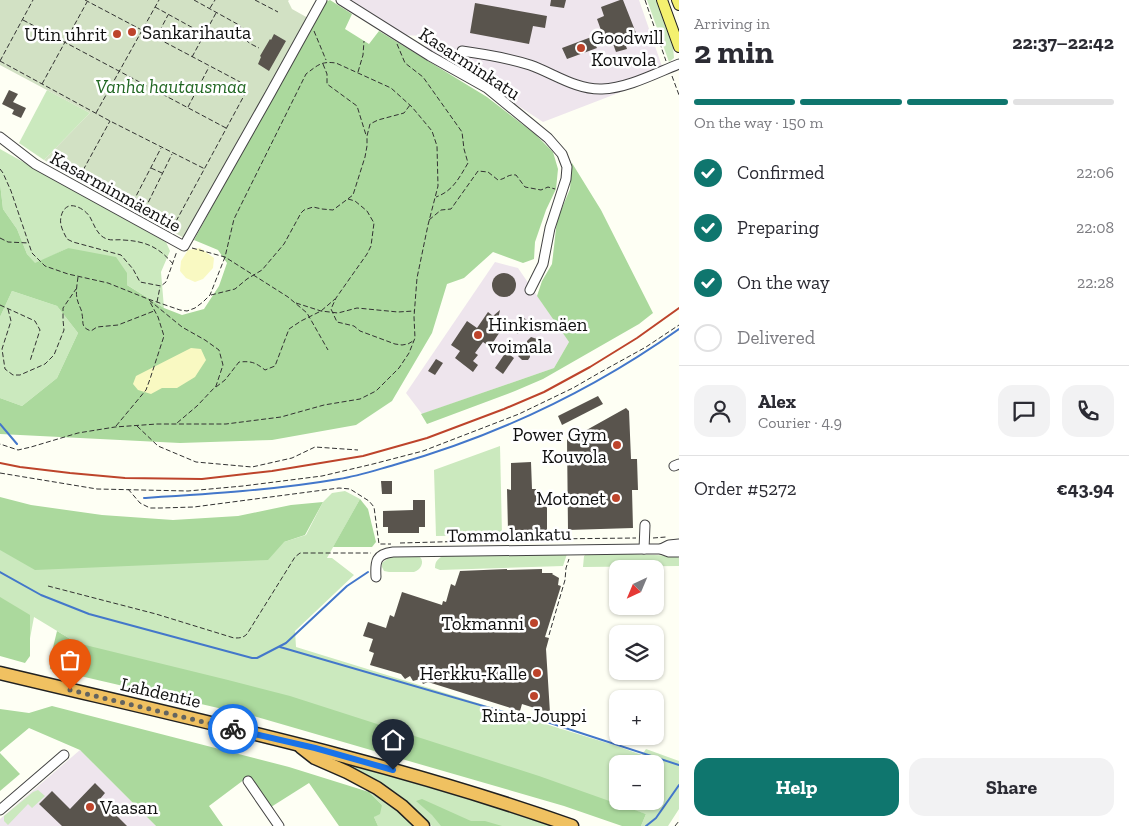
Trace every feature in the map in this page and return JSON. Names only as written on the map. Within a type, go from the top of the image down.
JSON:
[{"type":"highway","name":"Lahdentie","points":[[0,674],[378,765],[464,790],[572,826]]},
{"type":"highway","points":[[297,744],[315,758],[377,788],[402,806],[423,826]]},
{"type":"main road","points":[[662,0],[679,47]]},
{"type":"main road","points":[[677,0],[679,5]]},
{"type":"street","name":"Kasarminmäentie","points":[[0,137],[35,164],[182,246],[322,0]]},
{"type":"street","name":"Kasarminkatu","points":[[341,0],[430,56],[486,88],[548,138],[562,154],[567,167],[566,181]]},
{"type":"street","points":[[462,51],[529,65],[574,84],[593,89],[608,89],[624,85],[679,64]]},
{"type":"street","points":[[530,290],[543,264],[550,228],[566,181]]},
{"type":"street","points":[[644,548],[645,525]]},
{"type":"street","name":"Tommolankatu","points":[[661,549],[669,545],[679,544]]},
{"type":"street","name":"Tommolankatu","points":[[385,553],[644,548],[679,552]]},
{"type":"street","points":[[376,577],[376,564],[385,553]]},
{"type":"street","points":[[0,810],[64,755]]},
{"type":"street","points":[[248,781],[280,826]]},
{"type":"path","points":[[33,0],[0,61],[96,114],[205,168]]},
{"type":"path","points":[[85,0],[244,84],[246,92],[174,225],[81,174],[110,121]]},
{"type":"path","points":[[94,5],[96,0]]},
{"type":"path","points":[[96,114],[158,0]]},
{"type":"path","points":[[194,0],[239,25],[246,39],[259,48]]},
{"type":"path","points":[[210,8],[215,0]]},
{"type":"path","points":[[255,0],[278,12]]},
{"type":"path","points":[[645,0],[679,96]]},
{"type":"path","points":[[42,84],[88,2]]},
{"type":"path","points":[[155,7],[204,34]]},
{"type":"path","points":[[192,57],[216,12]]},
{"type":"path","points":[[156,38],[169,14]]},
{"type":"path","points":[[23,20],[226,128]]},
{"type":"path","points":[[310,21],[326,62]]},
{"type":"path","points":[[391,31],[405,63],[423,77],[462,132],[468,163],[456,182],[445,194],[435,197]]},
{"type":"path","points":[[357,72],[364,41]]},
{"type":"path","points":[[322,63],[327,74],[327,84],[357,106],[367,136]]},
{"type":"path","points":[[0,169],[11,191],[32,253],[45,266],[108,283],[148,299],[187,311],[195,308],[210,295],[225,257],[234,219],[306,74],[322,63],[336,63],[392,88],[410,105],[432,131],[437,146],[438,186],[417,278],[414,340],[409,353],[398,368],[376,391],[360,399],[324,405],[280,417],[226,424],[115,427],[78,433],[18,450],[0,444]]},
{"type":"path","points":[[187,108],[210,66]]},
{"type":"path","points":[[210,295],[235,289],[262,270],[284,244],[304,210],[313,207],[322,210],[333,210],[353,195],[367,146],[370,124],[378,120],[404,114],[410,105]]},
{"type":"path","points":[[132,203],[161,147]]},
{"type":"path","points":[[145,209],[173,153]]},
{"type":"path","points":[[150,168],[163,174]]},
{"type":"path","points":[[429,220],[441,210],[451,209],[478,171],[488,172],[498,180],[510,174],[516,175],[525,187],[541,190],[548,187],[556,189],[566,181]]},
{"type":"path","points":[[347,199],[355,201],[367,211],[374,223],[371,246],[336,298],[331,309],[332,312],[337,322],[354,326],[386,341],[402,346],[414,340]]},
{"type":"path","points":[[161,286],[140,282],[133,269],[121,255],[67,239],[60,221],[62,213],[66,207],[73,205],[81,208],[90,217],[94,228],[102,236],[109,240],[121,239],[150,245],[164,253],[172,264]]},
{"type":"path","points":[[0,238],[8,242],[28,243]]},
{"type":"path","points":[[157,302],[161,286],[166,282],[172,264],[182,246],[225,257],[295,302],[307,313],[328,350]]},
{"type":"path","points":[[78,276],[76,288],[77,301],[82,314],[82,323],[86,329],[91,330],[118,325],[155,311]]},
{"type":"path","points":[[8,309],[11,320],[2,349],[5,369],[13,375],[20,375],[45,364],[54,356],[64,330],[63,308],[76,288]]},
{"type":"path","points":[[212,390],[225,380],[239,362],[250,361],[265,370],[275,366],[290,329],[321,311],[336,298]]},
{"type":"path","points":[[115,427],[146,390],[164,336],[158,317],[148,299]]},
{"type":"path","points":[[148,299],[182,327],[219,350],[223,365],[216,386],[177,424]]},
{"type":"path","points":[[295,302],[321,311],[332,312],[357,308],[398,312],[414,311]]},
{"type":"path","points":[[0,305],[35,322],[40,330],[30,361]]},
{"type":"path","points":[[0,474],[97,488],[188,491],[322,476],[423,451],[501,422],[573,388],[646,347],[679,325]]},
{"type":"path","points":[[136,426],[158,446],[196,462],[252,467],[292,458],[315,447],[358,450]]},
{"type":"path","points":[[128,489],[140,504],[150,508],[194,507],[330,489],[350,489],[374,506],[379,544],[666,537]]},
{"type":"path","points":[[48,586],[239,638],[247,634],[295,557],[300,553],[385,553]]},
{"type":"path","points":[[549,635],[565,580],[570,555]]},
{"type":"path","points":[[675,826],[679,821]]},
{"type":"shaded area","points":[[330,0],[352,14],[345,29],[369,44],[379,31],[487,97],[535,134],[553,152],[558,169],[556,189],[546,210],[535,242],[534,259],[523,263],[493,252],[464,278],[447,284],[432,333],[392,401],[356,425],[272,440],[180,443],[0,434],[0,398],[22,406],[57,378],[78,333],[57,306],[12,291],[0,317],[0,183],[3,209],[17,229],[27,254],[35,263],[68,248],[116,257],[127,273],[127,285],[164,308],[182,315],[204,309],[219,286],[227,263],[218,250],[194,240],[323,3]]},
{"type":"shaded area","points":[[350,0],[639,0],[665,75],[543,122],[483,79],[426,48],[424,36],[402,35]]},
{"type":"shaded area","points":[[647,0],[656,0],[673,47],[674,58],[669,62]]},
{"type":"shaded area","points":[[47,90],[90,113],[44,160],[19,143]]},
{"type":"shaded area","points":[[0,149],[166,242],[170,251],[161,272],[164,308],[68,248],[35,264],[27,254],[17,229],[3,209],[0,183]]},
{"type":"shaded area","points":[[572,163],[601,210],[653,313],[639,324],[543,379],[427,424],[421,414],[554,368],[569,342],[537,296],[542,281],[552,264],[557,220],[570,189]]},
{"type":"shaded area","points":[[495,262],[518,268],[569,342],[554,368],[422,414],[406,393]]},
{"type":"shaded area","points":[[12,291],[57,306],[78,333],[57,378],[22,406],[0,398],[0,317]]},
{"type":"shaded area","points":[[500,446],[502,535],[436,536],[434,470]]},
{"type":"shaded area","points":[[345,491],[360,499],[327,558],[332,558],[354,575],[295,631],[296,647],[642,755],[609,755],[609,803],[77,643],[34,617],[28,649],[0,654],[0,498],[41,514],[284,542],[306,535],[323,502],[332,493]]},
{"type":"shaded area","points":[[0,497],[31,505],[102,515],[173,520],[238,516],[291,505],[323,502],[305,535],[284,542],[268,560],[35,570],[0,550]]},
{"type":"shaded area","points":[[360,499],[368,509],[376,542],[372,547],[333,547]]},
{"type":"shaded area","points":[[588,552],[676,556],[679,558],[679,566],[664,566],[664,560],[609,560],[609,567],[583,567],[584,556]]},
{"type":"shaded area","points":[[567,554],[563,566],[440,570],[435,568],[435,564],[442,556]]},
{"type":"shaded area","points":[[390,557],[420,557],[422,564],[414,572],[384,571],[382,563]]},
{"type":"shaded area","points":[[0,597],[30,615],[30,656],[25,663],[0,656]]},
{"type":"shaded area","points":[[57,631],[77,643],[290,696],[539,776],[609,801],[609,810],[635,810],[646,814],[641,826],[622,826],[564,806],[257,717],[50,669],[50,660]]},
{"type":"shaded area","points":[[52,706],[289,767],[369,792],[382,805],[380,814],[374,817],[378,826],[339,826],[309,783],[271,807],[249,776],[209,806],[223,826],[156,826],[80,750],[29,728],[0,752],[0,709],[29,713]]},
{"type":"shaded area","points":[[646,749],[662,755],[642,755]]},
{"type":"shaded area","points":[[80,750],[156,826],[0,826],[0,819]]},
{"type":"shaded area","points":[[0,753],[20,774],[0,791]]},
{"type":"shaded area","points":[[664,756],[679,761],[679,809],[668,826],[641,826],[646,814],[633,810],[664,810]]},
{"type":"shaded area","points":[[325,757],[469,799],[553,826],[432,826],[395,792],[370,777]]},
{"type":"shaded area","points":[[38,790],[45,796],[32,808],[28,804],[8,825],[4,821],[4,816]]},
{"type":"shaded area","points":[[369,792],[389,804],[415,826],[378,826],[374,817],[382,805]]},
{"type":"shaded area","points":[[422,799],[471,821],[485,821],[502,826],[441,826],[416,801]]},
{"type":"sand","points":[[200,248],[214,258],[213,268],[203,279],[195,282],[186,278],[180,271],[181,261],[188,250]]},
{"type":"sand","points":[[191,348],[201,349],[206,360],[195,377],[177,388],[162,388],[151,394],[138,390],[133,384],[136,376]]},
{"type":"green space","name":"Vanha hautausmaa","points":[[0,0],[289,0],[292,9],[308,18],[184,238],[44,160],[90,113],[0,65]]},
{"type":"building","points":[[551,0],[566,0],[564,8],[550,6]]},
{"type":"building","points":[[623,0],[638,38],[625,43],[627,49],[616,52],[611,38],[595,44],[597,48],[567,59],[562,48],[602,33],[597,19],[604,16],[601,7]]},
{"type":"building","points":[[475,3],[547,16],[545,28],[533,26],[529,44],[470,33]]},
{"type":"building","points":[[274,34],[286,41],[269,71],[258,64],[260,56]]},
{"type":"building","points":[[9,90],[18,94],[13,102],[26,108],[21,118],[12,114],[14,110],[2,104]]},
{"type":"building","points":[[504,273],[513,276],[516,285],[513,294],[504,297],[495,294],[492,285],[495,276]]},
{"type":"building","name":"Hinkismäen voimala","points":[[500,310],[498,319],[505,324],[490,347],[483,342],[475,353],[478,355],[473,361],[478,365],[473,372],[455,358],[460,351],[451,345],[467,321],[477,328],[488,312],[493,316]]},
{"type":"building","points":[[521,316],[527,320],[518,334],[512,330]]},
{"type":"building","points":[[531,337],[537,339],[538,345],[529,351],[530,357],[528,360],[522,360],[518,356],[527,348],[527,341]]},
{"type":"building","points":[[506,352],[514,358],[503,374],[495,368]]},
{"type":"building","points":[[436,359],[443,363],[435,375],[428,371]]},
{"type":"building","points":[[598,396],[603,404],[562,425],[558,416]]},
{"type":"building","points":[[626,408],[629,411],[631,459],[637,459],[638,490],[632,490],[633,528],[568,530],[567,438],[583,437],[583,432]]},
{"type":"building","points":[[531,462],[532,489],[536,489],[536,498],[547,499],[547,530],[508,530],[507,489],[511,490],[511,463]]},
{"type":"building","points":[[381,481],[392,481],[392,494],[382,494]]},
{"type":"building","points":[[413,500],[425,500],[425,527],[419,527],[419,533],[388,533],[388,527],[383,527],[383,511],[413,510]]},
{"type":"building","points":[[542,569],[542,573],[553,573],[559,578],[558,585],[561,586],[545,637],[549,638],[546,649],[550,713],[522,704],[520,711],[428,682],[423,684],[420,679],[413,681],[410,676],[405,679],[401,674],[370,665],[374,653],[369,651],[373,639],[363,636],[368,622],[386,628],[390,615],[394,617],[402,592],[442,605],[443,601],[446,602],[451,584],[455,586],[460,571]]},
{"type":"building","name":"Vaasan","points":[[95,783],[105,793],[100,799],[127,826],[62,826],[39,804],[52,791],[70,809]]},
{"type":"waterway","points":[[144,498],[242,491],[315,483],[360,475],[432,453],[506,425],[578,391],[613,372],[679,329]]},
{"type":"waterway","points":[[0,424],[17,444]]},
{"type":"waterway","points":[[0,572],[41,595],[89,614],[252,658],[257,658],[286,643],[347,586],[368,572]]},
{"type":"waterway","points":[[280,647],[535,721],[547,722],[679,765]]},
{"type":"waterway","points":[[646,826],[656,818],[679,785]]},
{"type":"railway","points":[[0,463],[20,467],[125,478],[202,479],[272,471],[363,456],[427,438],[544,392],[637,338],[679,308]]},
{"type":"way so far","points":[[70,690],[233,729]]},
{"type":"place","name":"Sankarihauta","points":[[132,32]]},
{"type":"place","name":"Utin uhrit","points":[[117,34]]},
{"type":"place","name":"Goodwill Kouvola","points":[[581,48]]},
{"type":"place","name":"Hinkismäen voimala","points":[[478,335]]},
{"type":"place","name":"Power Gym Kouvola","points":[[617,445]]},
{"type":"place","name":"Motonet","points":[[616,498]]},
{"type":"place","name":"Tokmanni","points":[[534,623]]},
{"type":"place","name":"Herkku-Kalle","points":[[537,673]]},
{"type":"place","name":"Rinta-Jouppi","points":[[534,696]]},
{"type":"place","name":"Vaasan","points":[[90,807]]},
{"type":"route","points":[[233,729],[315,748],[393,770]]}]
